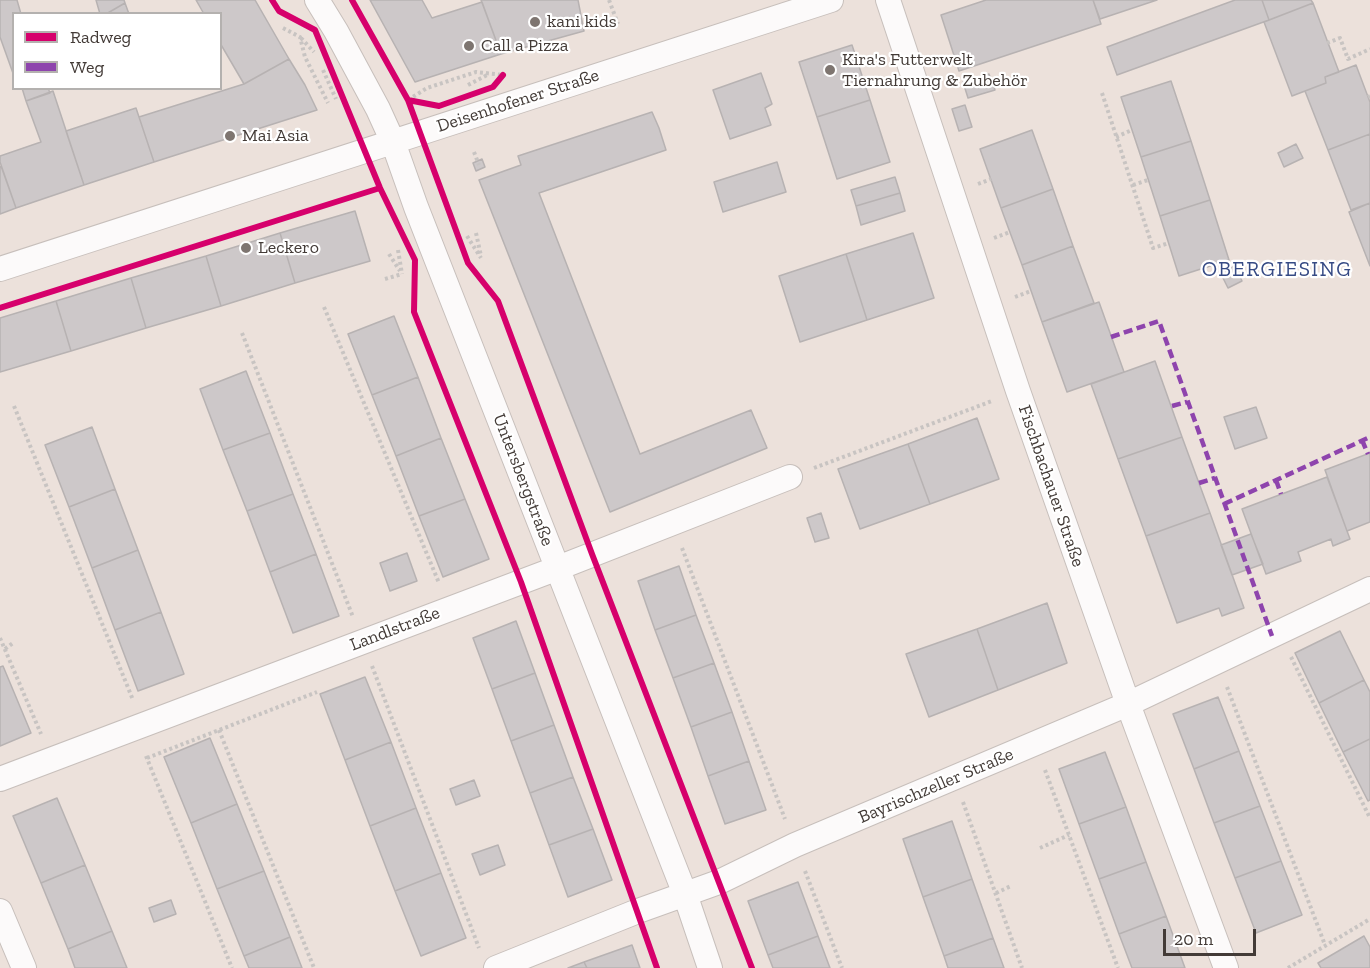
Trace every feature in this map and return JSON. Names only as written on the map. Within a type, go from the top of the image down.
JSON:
[{"type":"street","name":"Untersbergstraße","points":[[317,0],[378,109],[393,142],[416,207],[685,894],[710,968]]},
{"type":"street","name":"Deisenhofener Straße","points":[[0,269],[732,30],[831,0]]},
{"type":"street","name":"Fischbachauer Straße","points":[[888,0],[1018,391],[1128,704],[1226,968]]},
{"type":"street","name":"Landlstraße","points":[[0,779],[558,568],[790,477]]},
{"type":"street","name":"Bayrischzeller Straße","points":[[489,962],[719,882],[795,845],[1128,704],[1370,589]]},
{"type":"street","points":[[0,911],[24,968]]},
{"type":"path","points":[[609,0],[618,24]]},
{"type":"path","points":[[283,28],[300,37],[314,53],[336,99]]},
{"type":"path","points":[[300,37],[306,57],[328,103]]},
{"type":"path","points":[[1328,43],[1340,38],[1348,59],[1370,50]]},
{"type":"path","points":[[408,100],[427,88],[476,72],[503,75]]},
{"type":"path","points":[[468,85],[490,74]]},
{"type":"path","points":[[336,80],[344,99]]},
{"type":"path","points":[[1102,93],[1154,248],[1168,243]]},
{"type":"path","points":[[1116,136],[1132,130]]},
{"type":"path","points":[[474,152],[479,165]]},
{"type":"path","points":[[1133,185],[1148,180]]},
{"type":"path","points":[[467,236],[481,258],[476,233]]},
{"type":"path","points":[[398,250],[402,274]]},
{"type":"path","points":[[389,254],[402,274]]},
{"type":"path","points":[[385,279],[402,274]]},
{"type":"path","points":[[324,307],[450,609]]},
{"type":"path","points":[[242,333],[489,962]]},
{"type":"path","points":[[790,477],[1018,391]]},
{"type":"path","points":[[14,406],[232,968]]},
{"type":"path","points":[[672,523],[842,968]]},
{"type":"path","points":[[1279,632],[1370,819]]},
{"type":"path","points":[[0,638],[52,760]]},
{"type":"path","points":[[4,648],[13,643]]},
{"type":"path","points":[[1217,661],[1325,945]]},
{"type":"path","points":[[219,730],[314,968]]},
{"type":"path","points":[[1035,743],[1118,968]]},
{"type":"path","points":[[955,778],[1022,968]]},
{"type":"path","points":[[1040,848],[1069,835]]},
{"type":"path","points":[[996,893],[1011,886]]},
{"type":"path","points":[[1288,968],[1370,919]]},
{"type":"building","points":[[0,0],[17,0],[20,12],[12,12],[12,70],[0,37]]},
{"type":"building","points":[[96,0],[124,0],[125,3],[109,12],[99,12]]},
{"type":"building","points":[[196,0],[255,0],[289,59],[244,84],[222,46],[222,12],[203,12]]},
{"type":"building","points":[[370,0],[422,0],[432,18],[482,2],[501,54],[415,82]]},
{"type":"building","points":[[481,0],[578,0],[584,31],[501,54]]},
{"type":"building","points":[[986,0],[1093,0],[1101,24],[959,71],[941,15]]},
{"type":"building","points":[[1093,0],[1157,0],[1100,19]]},
{"type":"building","points":[[1235,0],[1262,0],[1269,20],[1117,75],[1107,47]]},
{"type":"building","points":[[1262,0],[1311,0],[1313,3],[1269,20]]},
{"type":"building","points":[[125,3],[128,12],[109,12]]},
{"type":"building","points":[[1313,3],[1339,72],[1325,77],[1326,83],[1292,96],[1264,22]]},
{"type":"building","points":[[852,45],[870,100],[817,117],[799,62]]},
{"type":"building","points":[[289,59],[317,110],[154,162],[139,117],[244,84]]},
{"type":"building","points":[[1356,65],[1370,102],[1370,134],[1328,150],[1305,91],[1326,83],[1325,77]]},
{"type":"building","points":[[761,73],[772,104],[765,108],[771,125],[730,139],[713,90]]},
{"type":"building","points":[[989,74],[995,90],[968,98],[963,82]]},
{"type":"building","points":[[1171,81],[1191,141],[1141,157],[1121,97]]},
{"type":"building","points":[[23,90],[49,90],[50,93],[26,101]]},
{"type":"building","points":[[53,91],[84,185],[16,208],[0,156],[41,142],[26,101]]},
{"type":"building","points":[[870,100],[890,162],[837,179],[817,117]]},
{"type":"building","points":[[965,105],[972,127],[959,131],[952,109]]},
{"type":"building","points":[[136,108],[154,162],[84,185],[66,131]]},
{"type":"building","points":[[652,112],[666,150],[539,193],[640,454],[751,410],[767,448],[610,512],[479,180],[521,165],[518,156]]},
{"type":"building","points":[[1032,130],[1053,189],[1001,208],[980,149]]},
{"type":"building","points":[[1370,134],[1370,203],[1351,210],[1328,150]]},
{"type":"building","points":[[1191,141],[1210,200],[1160,216],[1141,157]]},
{"type":"building","points":[[1296,144],[1303,158],[1284,167],[1278,153]]},
{"type":"building","points":[[482,159],[485,167],[476,171],[473,163]]},
{"type":"building","points":[[777,162],[786,192],[723,212],[714,182]]},
{"type":"building","points":[[0,167],[16,208],[0,214]]},
{"type":"building","points":[[895,177],[900,193],[856,206],[851,190]]},
{"type":"building","points":[[1053,189],[1073,246],[1022,265],[1001,208]]},
{"type":"building","points":[[900,193],[905,211],[861,225],[856,206]]},
{"type":"building","points":[[1210,200],[1229,260],[1179,276],[1160,216]]},
{"type":"building","points":[[1370,203],[1370,266],[1349,212]]},
{"type":"building","points":[[355,211],[370,261],[295,283],[280,233]]},
{"type":"building","points":[[280,233],[295,283],[221,306],[206,256]]},
{"type":"building","points":[[913,233],[934,298],[867,320],[846,254]]},
{"type":"building","points":[[1073,246],[1094,303],[1042,322],[1022,265]]},
{"type":"building","points":[[846,254],[867,320],[800,342],[779,276]]},
{"type":"building","points":[[206,256],[221,306],[146,328],[131,278]]},
{"type":"building","points":[[1235,266],[1242,281],[1228,288],[1220,272]]},
{"type":"building","points":[[131,278],[146,328],[71,351],[56,301]]},
{"type":"building","points":[[56,301],[71,351],[0,372],[0,318]]},
{"type":"building","points":[[1099,302],[1124,372],[1067,392],[1042,322]]},
{"type":"building","points":[[394,316],[418,377],[372,395],[348,334]]},
{"type":"building","points":[[1155,361],[1182,437],[1118,459],[1091,384]]},
{"type":"building","points":[[246,371],[270,433],[223,450],[200,389]]},
{"type":"building","points":[[418,377],[441,438],[396,456],[372,395]]},
{"type":"building","points":[[1256,407],[1267,438],[1235,449],[1224,417]]},
{"type":"building","points":[[977,418],[999,479],[930,504],[908,444]]},
{"type":"building","points":[[92,427],[115,489],[69,507],[45,445]]},
{"type":"building","points":[[270,433],[293,494],[247,511],[223,450]]},
{"type":"building","points":[[1182,437],[1210,513],[1146,536],[1118,459]]},
{"type":"building","points":[[441,438],[465,499],[419,516],[396,456]]},
{"type":"building","points":[[908,444],[930,504],[860,529],[838,469]]},
{"type":"building","points":[[1370,453],[1370,522],[1347,531],[1325,470]]},
{"type":"building","points":[[1327,477],[1350,539],[1333,546],[1331,539],[1298,552],[1301,561],[1266,574],[1242,509]]},
{"type":"building","points":[[115,489],[138,550],[92,568],[69,507]]},
{"type":"building","points":[[293,494],[316,554],[270,572],[247,511]]},
{"type":"building","points":[[465,499],[489,559],[443,577],[419,516]]},
{"type":"building","points":[[821,513],[829,538],[815,542],[807,518]]},
{"type":"building","points":[[1210,513],[1244,608],[1222,616],[1219,608],[1177,623],[1146,536]]},
{"type":"building","points":[[1251,534],[1263,564],[1232,575],[1221,545]]},
{"type":"building","points":[[138,550],[161,612],[115,630],[92,568]]},
{"type":"building","points":[[407,553],[417,581],[390,591],[380,563]]},
{"type":"building","points":[[316,554],[339,616],[293,633],[270,572]]},
{"type":"building","points":[[679,566],[696,615],[655,630],[638,581]]},
{"type":"building","points":[[1047,603],[1067,663],[998,690],[977,629]]},
{"type":"building","points":[[161,612],[184,674],[138,691],[115,630]]},
{"type":"building","points":[[696,615],[714,663],[673,678],[655,630]]},
{"type":"building","points":[[516,621],[535,673],[492,689],[473,638]]},
{"type":"building","points":[[977,629],[998,690],[929,717],[906,654]]},
{"type":"building","points":[[1340,631],[1364,680],[1319,703],[1295,653]]},
{"type":"building","points":[[714,663],[732,712],[691,727],[673,678]]},
{"type":"building","points":[[3,666],[31,733],[0,746],[0,667]]},
{"type":"building","points":[[535,673],[554,725],[511,741],[492,689]]},
{"type":"building","points":[[365,677],[391,742],[345,760],[320,694]]},
{"type":"building","points":[[1364,680],[1370,692],[1370,739],[1343,752],[1319,703]]},
{"type":"building","points":[[1218,697],[1239,751],[1194,769],[1173,714]]},
{"type":"building","points":[[732,712],[749,761],[708,776],[691,727]]},
{"type":"building","points":[[554,725],[573,777],[530,793],[511,741]]},
{"type":"building","points":[[210,738],[237,804],[191,823],[164,757]]},
{"type":"building","points":[[1370,739],[1370,800],[1368,801],[1343,752]]},
{"type":"building","points":[[391,742],[416,808],[370,826],[345,760]]},
{"type":"building","points":[[1239,751],[1260,806],[1214,823],[1194,769]]},
{"type":"building","points":[[1105,752],[1126,807],[1079,824],[1059,769]]},
{"type":"building","points":[[749,761],[766,810],[725,824],[708,776]]},
{"type":"building","points":[[573,777],[593,829],[549,845],[530,793]]},
{"type":"building","points":[[474,780],[480,796],[456,805],[450,789]]},
{"type":"building","points":[[57,798],[85,865],[41,883],[13,816]]},
{"type":"building","points":[[237,804],[264,871],[217,889],[191,823]]},
{"type":"building","points":[[1260,806],[1281,861],[1235,878],[1214,823]]},
{"type":"building","points":[[1126,807],[1146,862],[1099,879],[1079,824]]},
{"type":"building","points":[[416,808],[441,873],[395,891],[370,826]]},
{"type":"building","points":[[952,821],[972,879],[923,897],[903,839]]},
{"type":"building","points":[[593,829],[612,880],[568,897],[549,845]]},
{"type":"building","points":[[498,845],[505,865],[480,875],[472,854]]},
{"type":"building","points":[[1281,861],[1302,915],[1256,933],[1235,878]]},
{"type":"building","points":[[1146,862],[1166,916],[1119,934],[1099,879]]},
{"type":"building","points":[[85,865],[112,931],[68,949],[41,883]]},
{"type":"building","points":[[264,871],[290,937],[244,956],[217,889]]},
{"type":"building","points":[[441,873],[466,938],[421,956],[395,891]]},
{"type":"building","points":[[972,879],[993,938],[944,956],[923,897]]},
{"type":"building","points":[[798,882],[818,936],[768,955],[748,901]]},
{"type":"building","points":[[171,900],[176,914],[154,922],[149,908]]},
{"type":"building","points":[[1166,916],[1185,968],[1132,968],[1119,934]]},
{"type":"building","points":[[112,931],[127,968],[75,968],[68,949]]},
{"type":"building","points":[[818,936],[830,968],[773,968],[768,955]]},
{"type":"building","points":[[1364,936],[1370,947],[1370,968],[1321,968],[1318,963]]},
{"type":"building","points":[[290,937],[302,968],[249,968],[244,956]]},
{"type":"building","points":[[993,938],[1004,968],[948,968],[944,956]]},
{"type":"building","points":[[632,945],[640,968],[587,968],[584,962]]},
{"type":"building","points":[[584,962],[587,968],[568,968]]},
{"type":"marked path","points":[[1111,337],[1159,321],[1272,636]]},
{"type":"marked path","points":[[1172,406],[1187,402]]},
{"type":"marked path","points":[[1224,504],[1370,437]]},
{"type":"marked path","points":[[1362,440],[1368,454]]},
{"type":"marked path","points":[[1199,483],[1215,478]]},
{"type":"marked path","points":[[1276,480],[1281,494]]},
{"type":"cycle path","points":[[272,0],[279,11],[315,30],[380,188],[415,260],[414,312],[521,582],[657,968]]},
{"type":"cycle path","points":[[352,0],[408,100],[468,263],[498,301],[592,554],[752,968]]},
{"type":"cycle path","points":[[408,100],[439,106],[493,87],[503,75]]},
{"type":"cycle path","points":[[0,308],[380,188]]},
{"type":"place","name":"kani kids","points":[[535,22]]},
{"type":"place","name":"Call a Pizza","points":[[469,46]]},
{"type":"place","name":"Kira's Futterwelt Tiernahrung & Zubehör","points":[[830,70]]},
{"type":"place","name":"Mai Asia","points":[[230,136]]},
{"type":"place","name":"Leckero","points":[[246,248]]},
{"type":"district","name":"OBERGIESING","points":[[1277,270]]}]
